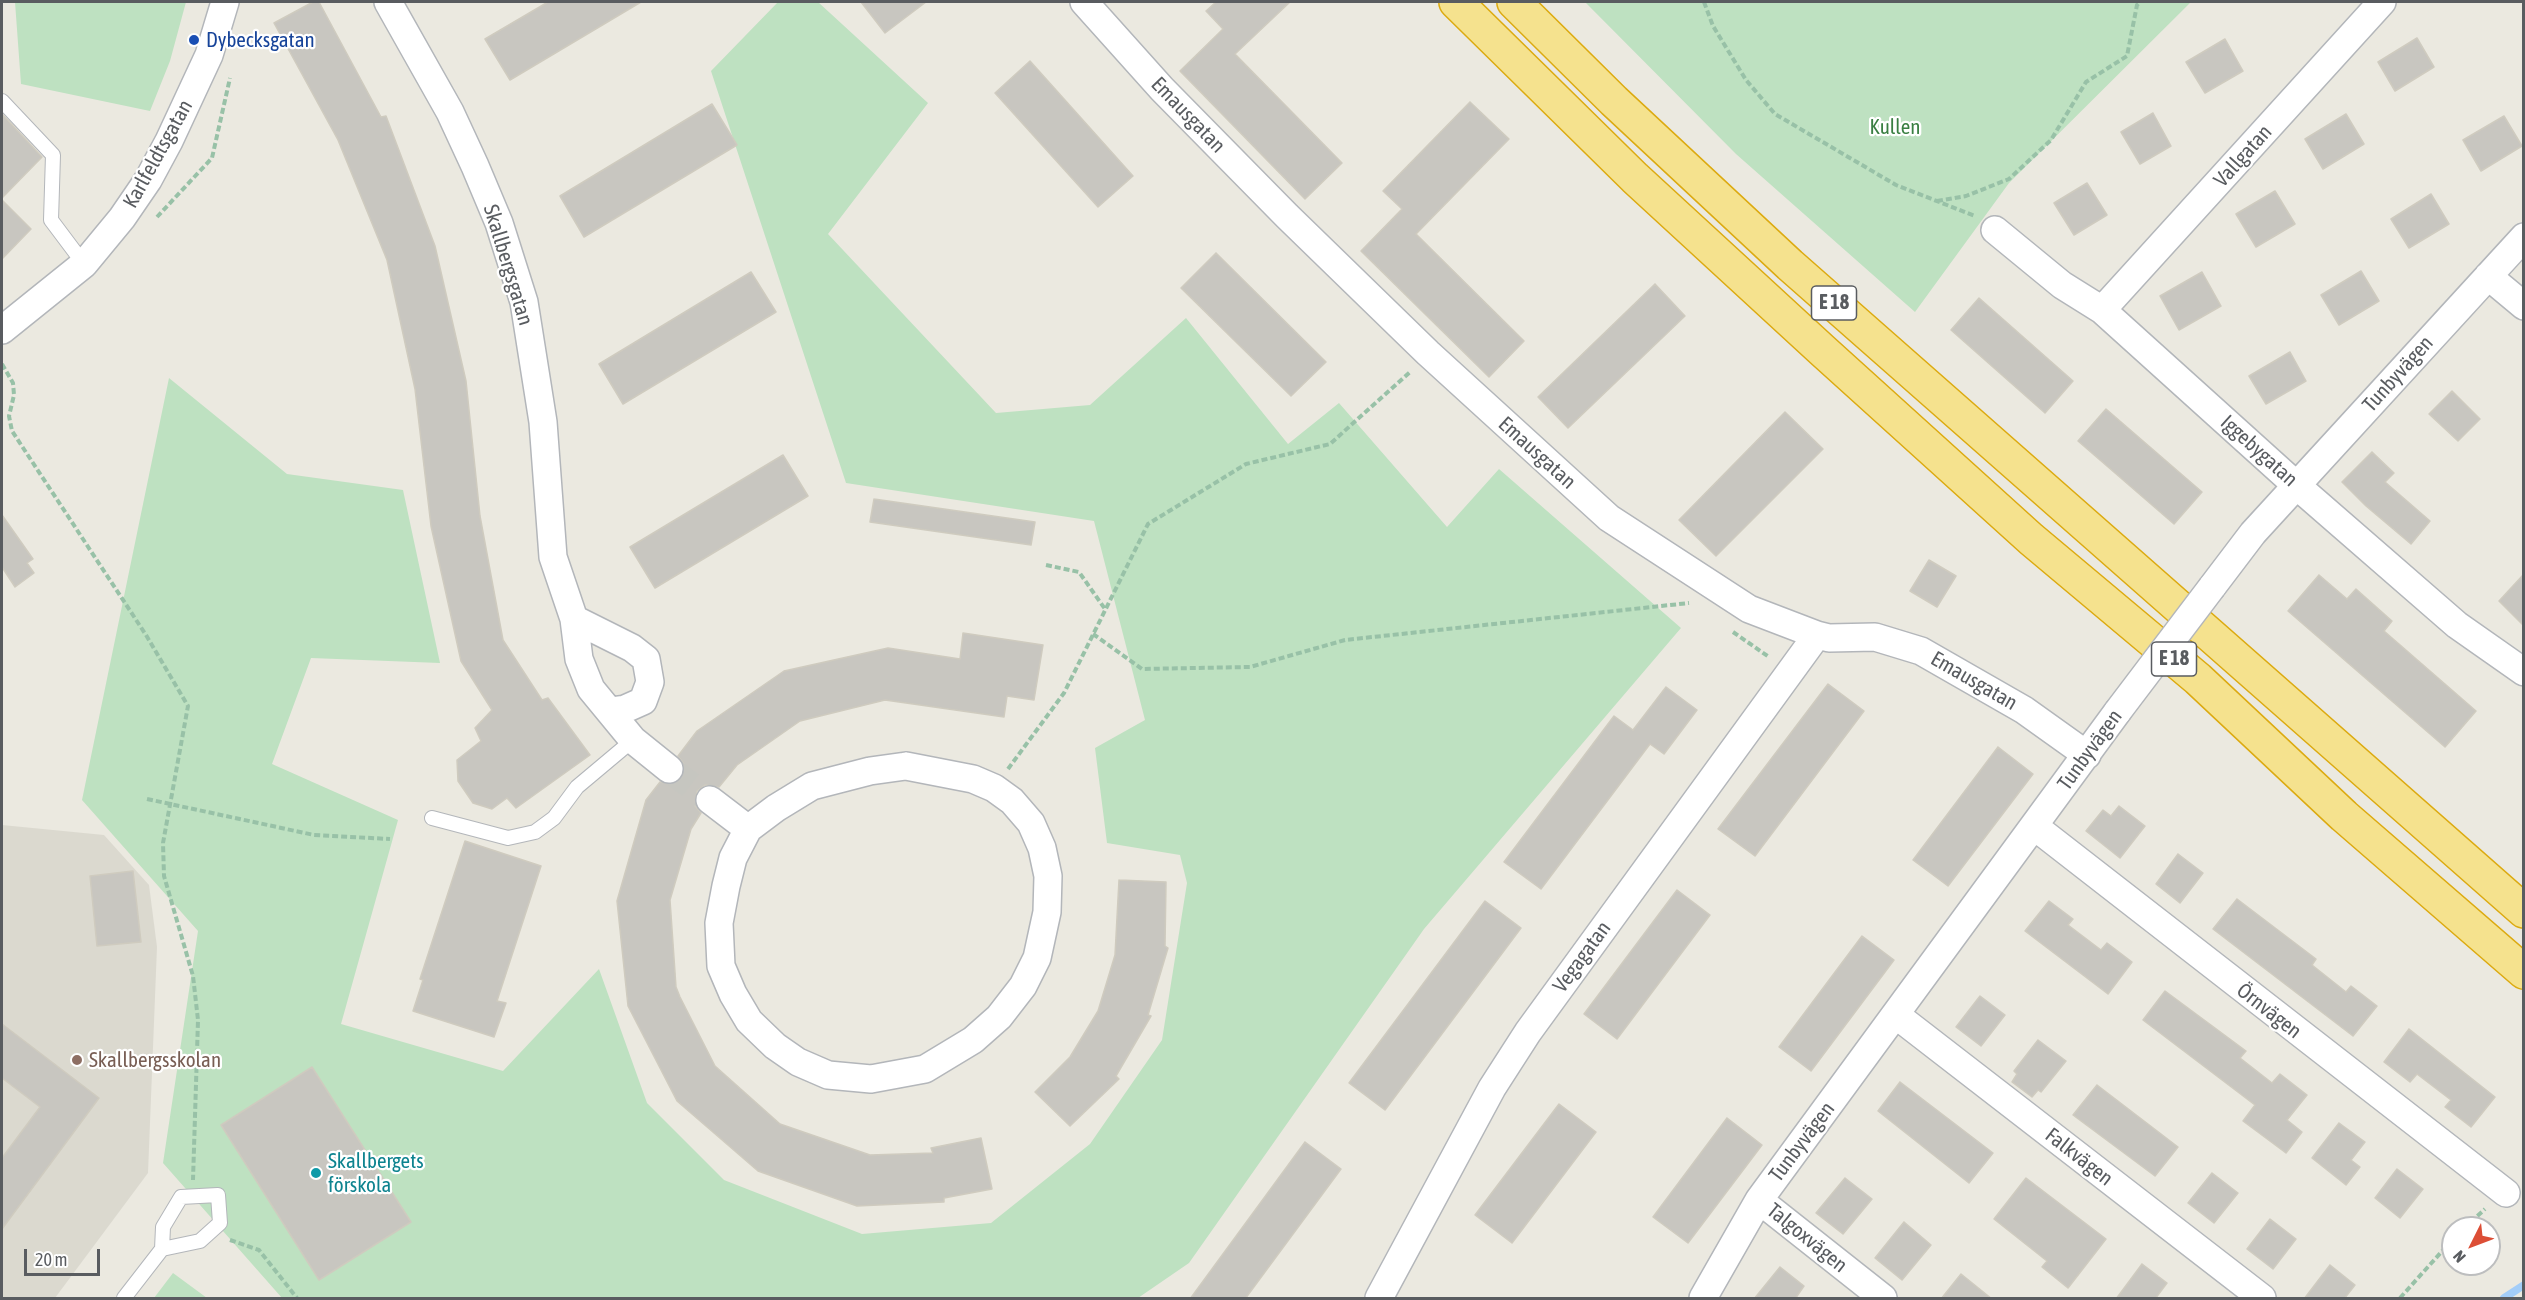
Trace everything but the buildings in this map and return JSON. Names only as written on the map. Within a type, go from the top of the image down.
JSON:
[{"type":"highway","name":"E 18","points":[[1456,2],[1635,178],[1822,350],[2031,540],[2198,679],[2344,816],[2523,972]]},
{"type":"highway","name":"E 18","points":[[1514,2],[1670,154],[1790,265],[2523,911]]},
{"type":"street","name":"Karlfeldtsgatan","points":[[2,330],[84,264],[122,219],[148,180],[209,55],[225,2]]},
{"type":"street","name":"Skallbergsgatan","points":[[388,2],[450,112],[475,166],[499,224],[524,302],[543,422],[553,557],[574,619],[579,659],[591,689],[633,740],[669,769]]},
{"type":"street","name":"Emausgatan","points":[[1084,2],[1162,89],[1287,216],[1428,353],[1609,518],[1749,609],[1829,638],[1875,637],[1921,651],[2024,710],[2087,755]]},
{"type":"street","name":"Vallgatan","points":[[2102,310],[2382,2]]},
{"type":"street","name":"Iggebygatan","points":[[1995,230],[2062,285],[2102,310],[2296,485],[2457,625],[2523,672]]},
{"type":"street","name":"Tunbyvägen","points":[[1703,1299],[1759,1200],[2118,711],[2253,533],[2523,237]]},
{"type":"street","points":[[2488,276],[2523,306]]},
{"type":"street","points":[[574,619],[632,648],[646,659],[650,682],[643,701],[625,710],[611,711]]},
{"type":"street","name":"Vegagatan","points":[[1379,1299],[1492,1088],[1528,1032],[1817,635]]},
{"type":"street","points":[[906,766],[973,779],[994,788],[1012,801],[1030,823],[1042,848],[1048,876],[1047,912],[1037,958],[1023,986],[999,1017],[973,1040],[925,1069],[871,1079],[828,1075],[798,1062],[749,1022],[721,966],[719,923],[733,858],[748,829],[812,786],[870,771],[906,766]]},
{"type":"street","points":[[710,800],[748,829]]},
{"type":"street","name":"Örnvägen","points":[[2034,826],[2506,1193]]},
{"type":"street","name":"Falkvägen","points":[[1896,1015],[2262,1299]]},
{"type":"street","name":"Talgoxvägen","points":[[1759,1200],[1883,1299]]},
{"type":"lane","points":[[2,100],[53,155],[51,220],[84,264]]},
{"type":"lane","points":[[432,818],[508,838],[535,832],[554,818],[577,787],[633,740]]},
{"type":"lane","points":[[124,1299],[162,1249],[163,1227],[181,1197],[218,1195],[220,1223],[200,1240],[162,1249]]},
{"type":"path","points":[[1704,2],[1713,26],[1746,80],[1775,114],[1896,185],[1976,217],[1995,230]]},
{"type":"path","points":[[1936,201],[1966,196],[2009,179],[2051,140],[2086,82],[2127,56],[2137,5],[2140,2]]},
{"type":"path","points":[[200,171],[212,158],[231,71]]},
{"type":"path","points":[[2,364],[13,383],[14,395],[9,416],[12,431],[146,635],[188,706],[163,843],[164,876],[193,976],[198,1020],[193,1197]]},
{"type":"path","points":[[994,788],[1064,693],[1148,524],[1246,464],[1330,444],[1417,365]]},
{"type":"path","points":[[1046,565],[1079,572],[1105,609]]},
{"type":"path","points":[[1094,634],[1142,669],[1250,668],[1345,640],[1689,603]]},
{"type":"path","points":[[147,799],[314,835],[390,839]]},
{"type":"path","points":[[209,1233],[259,1250],[297,1299]]},
{"type":"path","points":[[2400,1299],[2441,1253]]},
{"type":"shaded area","name":"Skallbergsskolan","points":[[2,825],[104,835],[149,885],[157,947],[148,1173],[55,1298],[2,1298]]},
{"type":"green space","points":[[15,2],[186,2],[170,61],[150,111],[21,84]]},
{"type":"green space","points":[[778,2],[818,2],[928,103],[828,234],[996,413],[1090,405],[1186,318],[1288,444],[1339,403],[1447,527],[1499,469],[1681,628],[1424,929],[1189,1263],[1138,1298],[282,1298],[163,1163],[198,931],[82,800],[169,378],[287,474],[403,490],[440,663],[311,658],[272,764],[398,820],[341,1024],[503,1071],[599,969],[647,1103],[724,1180],[862,1234],[991,1223],[1090,1144],[1162,1040],[1187,883],[1180,855],[1107,843],[1095,748],[1145,720],[1094,521],[846,483],[711,71]]},
{"type":"green space","name":"Kullen","points":[[1585,2],[2191,2],[2009,183],[1915,312],[1736,154]]},
{"type":"green space","points":[[173,1273],[207,1298],[154,1298]]},
{"type":"waterway","points":[[2504,1298],[2524,1285]]},
{"type":"tunnel","points":[[669,769],[710,800]]},
{"type":"place","name":"Dybecksgatan","points":[[194,40]]},
{"type":"place","name":"Skallbergsskolan","points":[[77,1060]]},
{"type":"place","name":"Skallbergets förskola","points":[[316,1173]]}]
